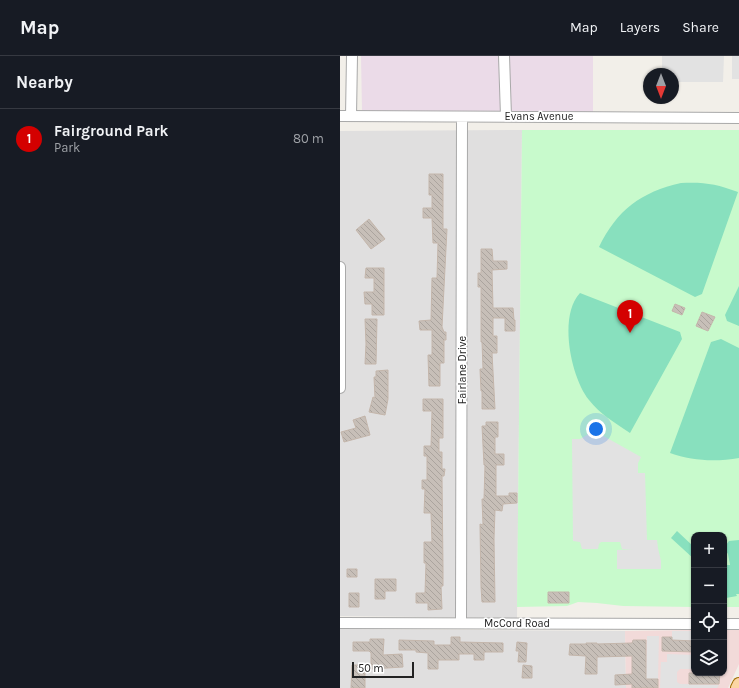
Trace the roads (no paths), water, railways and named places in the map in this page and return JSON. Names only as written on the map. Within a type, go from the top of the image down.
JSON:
[{"type":"main road","points":[[737,688],[739,684]]},
{"type":"street","points":[[351,116],[352,56]]},
{"type":"street","points":[[504,56],[506,116]]},
{"type":"street","name":"Evans Avenue","points":[[340,116],[739,118]]},
{"type":"street","name":"Fairlane Drive","points":[[461,623],[462,117]]},
{"type":"street","points":[[340,267],[340,388]]},
{"type":"street","name":"McCord Road","points":[[340,622],[691,624]]},
{"type":"street","points":[[727,624],[739,624]]},
{"type":"place","name":"Fairground Park","points":[[630,333]]}]
